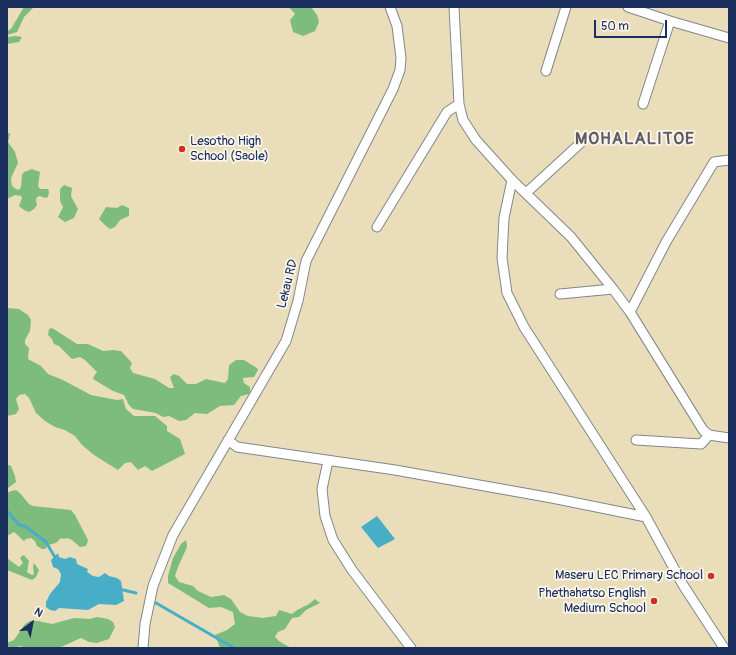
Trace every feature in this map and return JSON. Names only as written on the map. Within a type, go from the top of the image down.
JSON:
[{"type":"street","name":"Lekau RD","points":[[143,648],[145,624],[153,586],[173,535],[286,342],[298,301],[306,261],[393,89],[400,70],[401,58],[397,26],[390,7]]},
{"type":"street","points":[[454,7],[459,104],[463,120],[476,140],[512,180],[571,237],[613,289],[630,312],[703,430],[709,435],[729,438]]},
{"type":"street","points":[[546,71],[566,7]]},
{"type":"street","points":[[628,7],[729,38]]},
{"type":"street","points":[[643,104],[670,21]]},
{"type":"street","points":[[377,227],[447,112],[459,104]]},
{"type":"street","points":[[526,193],[585,139]]},
{"type":"street","points":[[630,312],[666,242],[714,162],[729,160]]},
{"type":"street","points":[[512,180],[504,218],[502,258],[507,293],[524,327],[646,517],[683,585],[724,648]]},
{"type":"street","points":[[560,294],[613,289]]},
{"type":"street","points":[[636,440],[701,444],[709,435]]},
{"type":"street","points":[[228,440],[237,447],[384,468],[552,498],[646,517]]},
{"type":"street","points":[[328,461],[322,489],[325,516],[333,540],[352,570],[412,648]]},
{"type":"green space","points":[[24,7],[34,7],[24,17],[17,32],[7,35],[7,31],[11,29]]},
{"type":"green space","points":[[289,7],[311,7],[317,15],[319,22],[315,31],[303,36],[293,32],[290,20],[295,14]]},
{"type":"green space","points":[[7,37],[22,37],[19,42],[7,44]]},
{"type":"green space","points":[[7,132],[10,134],[8,142],[15,152],[18,163],[11,178],[12,186],[19,190],[21,187],[22,175],[24,172],[32,169],[40,172],[38,186],[40,189],[48,189],[49,192],[48,197],[37,197],[37,205],[29,212],[19,206],[22,198],[21,196],[15,195],[7,199]]},
{"type":"green space","points":[[64,185],[72,188],[71,196],[78,209],[74,218],[65,222],[58,217],[63,207],[60,201],[60,189]]},
{"type":"green space","points":[[122,205],[129,208],[129,216],[120,220],[115,227],[110,229],[99,219],[106,207],[117,208]]},
{"type":"green space","points":[[8,308],[19,309],[28,315],[31,320],[30,331],[25,340],[25,344],[29,348],[28,359],[41,366],[48,374],[91,395],[117,400],[123,399],[126,409],[134,416],[155,416],[167,426],[167,431],[180,439],[185,454],[152,471],[145,466],[138,470],[131,462],[125,463],[118,470],[94,455],[82,445],[75,436],[45,421],[36,413],[29,398],[25,394],[19,395],[16,399],[19,409],[16,414],[7,416]]},
{"type":"green space","points":[[52,328],[77,344],[88,344],[103,351],[121,351],[132,363],[130,368],[133,373],[155,379],[169,388],[174,388],[170,377],[174,374],[179,376],[187,384],[196,384],[206,379],[225,383],[228,379],[229,365],[236,360],[244,360],[258,370],[254,377],[243,378],[244,383],[250,387],[250,392],[249,394],[241,396],[234,405],[220,406],[207,414],[195,413],[186,420],[179,421],[169,416],[163,417],[156,413],[133,409],[129,405],[124,395],[113,391],[93,379],[97,372],[85,360],[80,357],[72,359],[59,346],[54,344],[48,335],[49,329]]},
{"type":"green space","points":[[7,464],[11,466],[16,482],[8,488]]},
{"type":"green space","points":[[16,490],[29,504],[33,506],[71,510],[87,538],[88,541],[86,546],[80,547],[72,540],[61,538],[56,543],[48,545],[45,549],[42,549],[37,546],[35,541],[31,538],[24,541],[14,532],[7,535],[7,493]]},
{"type":"green space","points":[[186,540],[187,547],[175,576],[179,582],[193,586],[198,591],[211,597],[224,595],[231,599],[240,612],[248,616],[263,618],[276,616],[279,610],[292,614],[315,599],[320,603],[306,610],[299,617],[292,618],[285,629],[278,632],[275,637],[291,648],[220,648],[215,635],[227,630],[235,624],[233,612],[221,607],[209,608],[168,583],[168,576],[173,558],[181,544]]},
{"type":"green space","points":[[24,555],[29,561],[27,572],[32,575],[34,574],[34,563],[39,570],[36,577],[32,580],[7,570],[7,558],[19,567],[23,563],[20,558]]},
{"type":"green space","points":[[97,617],[108,619],[113,622],[115,627],[109,639],[97,643],[89,642],[81,638],[61,647],[53,648],[25,648],[21,646],[13,648],[7,647],[7,643],[14,640],[25,624],[30,621],[52,624],[74,618],[90,619]]},
{"type":"water","points":[[377,516],[395,539],[378,548],[361,527]]},
{"type":"water","points":[[58,553],[59,557],[65,559],[70,557],[76,559],[77,564],[88,569],[87,572],[93,576],[99,577],[105,573],[109,576],[117,578],[121,581],[124,601],[116,605],[99,604],[88,610],[59,608],[55,611],[50,610],[46,607],[46,602],[50,594],[60,582],[61,574],[58,569],[53,567],[51,560]]},
{"type":"waterway","points":[[7,511],[19,525],[25,526],[46,542],[56,559]]},
{"type":"waterway","points":[[119,589],[136,593]]},
{"type":"waterway","points":[[156,603],[234,648]]},
{"type":"place","name":"Lesotho High School (Saole)","points":[[182,149]]},
{"type":"place","name":"Maseru LEC Primary School","points":[[711,576]]},
{"type":"place","name":"Phethahatso English Medium School","points":[[654,601]]},
{"type":"district","name":"MOHALALITOE","points":[[635,140]]}]
